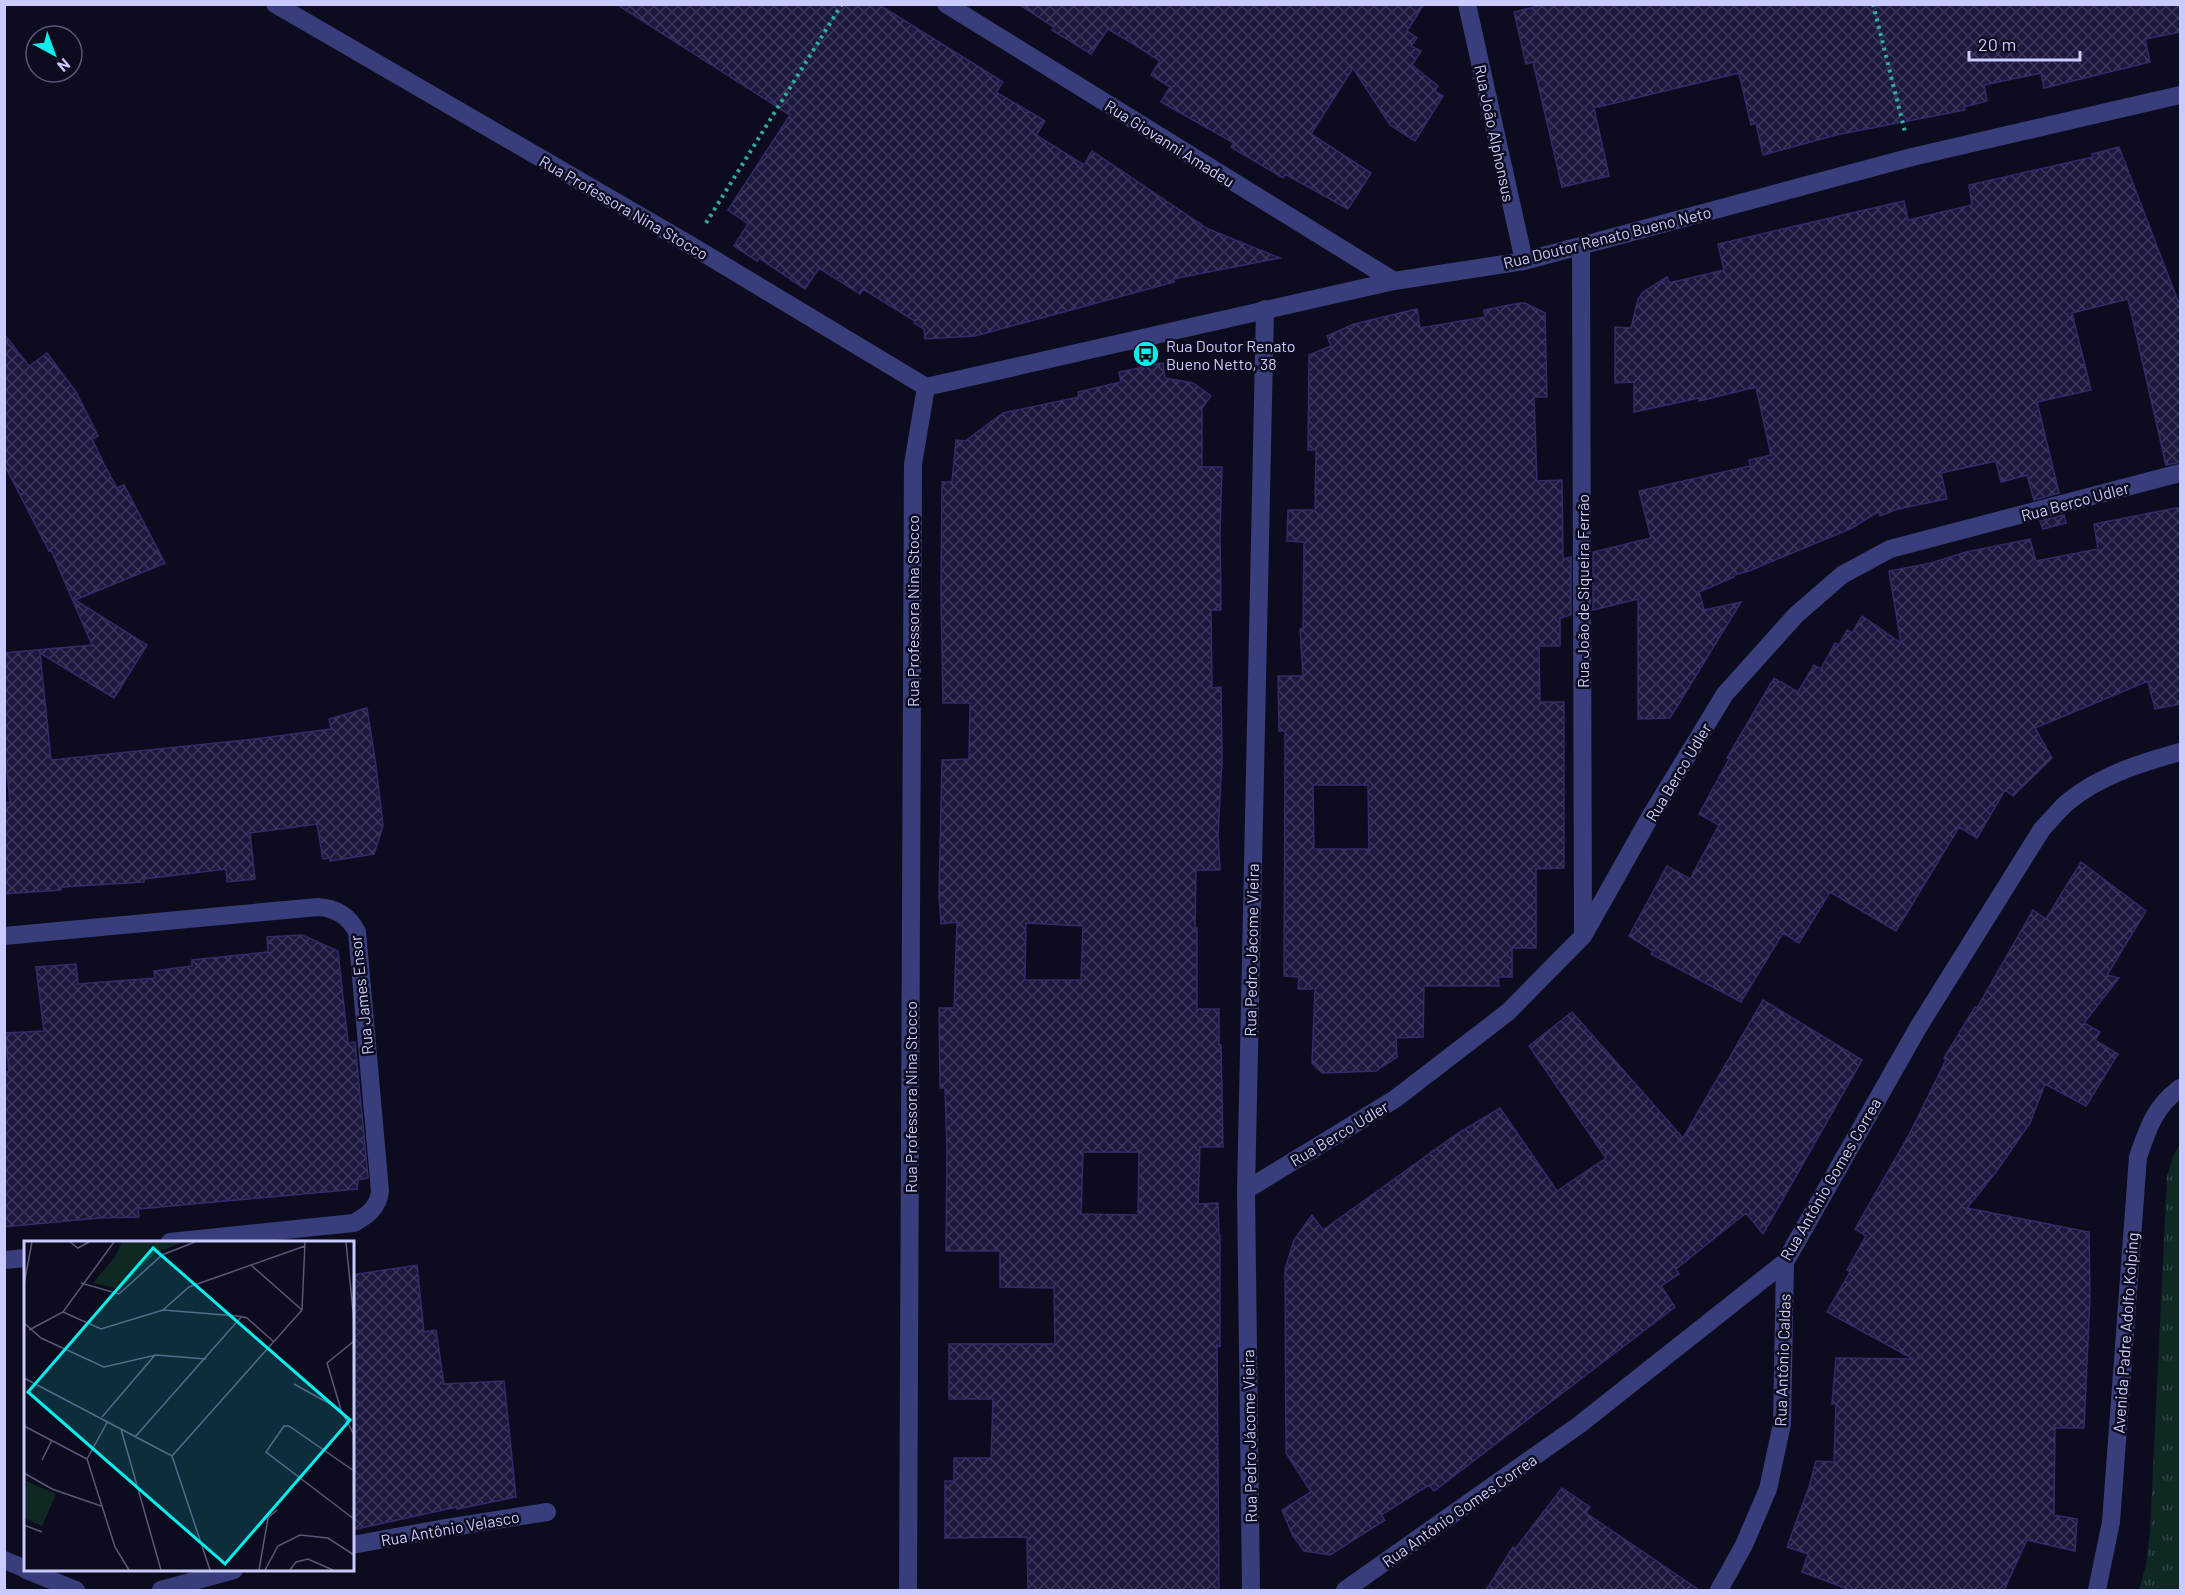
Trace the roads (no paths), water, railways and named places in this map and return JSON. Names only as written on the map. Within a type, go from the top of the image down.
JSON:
[{"type":"street","name":"Rua Professora Nina Stocco","points":[[275,4],[692,246],[926,387],[913,464],[908,1590]]},
{"type":"street","name":"Rua Giovanni Amadeu","points":[[946,4],[1394,281]]},
{"type":"street","name":"Rua João Alphonsus","points":[[1467,4],[1524,261]]},
{"type":"street","name":"Rua Doutor Renato Bueno Neto","points":[[926,387],[1394,281],[1524,261],[1912,157],[2181,95]]},
{"type":"street","name":"Rua João de Siqueira Ferrão","points":[[1581,246],[1583,936]]},
{"type":"street","name":"Rua Pedro Jácome Vieira","points":[[1251,1590],[1246,1190],[1265,309]]},
{"type":"street","name":"Rua Berco Udler","points":[[1246,1190],[1395,1099],[1508,1012],[1583,936],[1650,817],[1725,694],[1796,615],[1842,575],[1890,549],[2181,473]]},
{"type":"street","name":"Rua Antônio Gomes Correa","points":[[1345,1590],[1579,1425],[1785,1262],[1919,1026],[2042,829],[2068,802],[2090,787],[2133,765],[2181,752]]},
{"type":"street","name":"Rua James Ensor","points":[[4,936],[318,907],[335,910],[357,932],[380,1191],[379,1201],[370,1213],[354,1223],[180,1241]]},
{"type":"street","name":"Avenida Padre Adolfo Kolping","points":[[2097,1590],[2111,1522],[2138,1157],[2152,1118],[2181,1088]]},
{"type":"street","points":[[4,1260],[24,1258]]},
{"type":"street","name":"Rua Antônio Caldas","points":[[1719,1590],[1744,1545],[1768,1489],[1782,1424],[1785,1262]]},
{"type":"street","name":"Rua Antônio Velasco","points":[[354,1545],[547,1512]]},
{"type":"street","points":[[4,1560],[24,1568]]},
{"type":"street","points":[[31,1571],[76,1590]]},
{"type":"street","points":[[161,1590],[227,1571]]},
{"type":"place","name":"Rua Doutor Renato Bueno Netto, 38","points":[[1146,354]]}]
